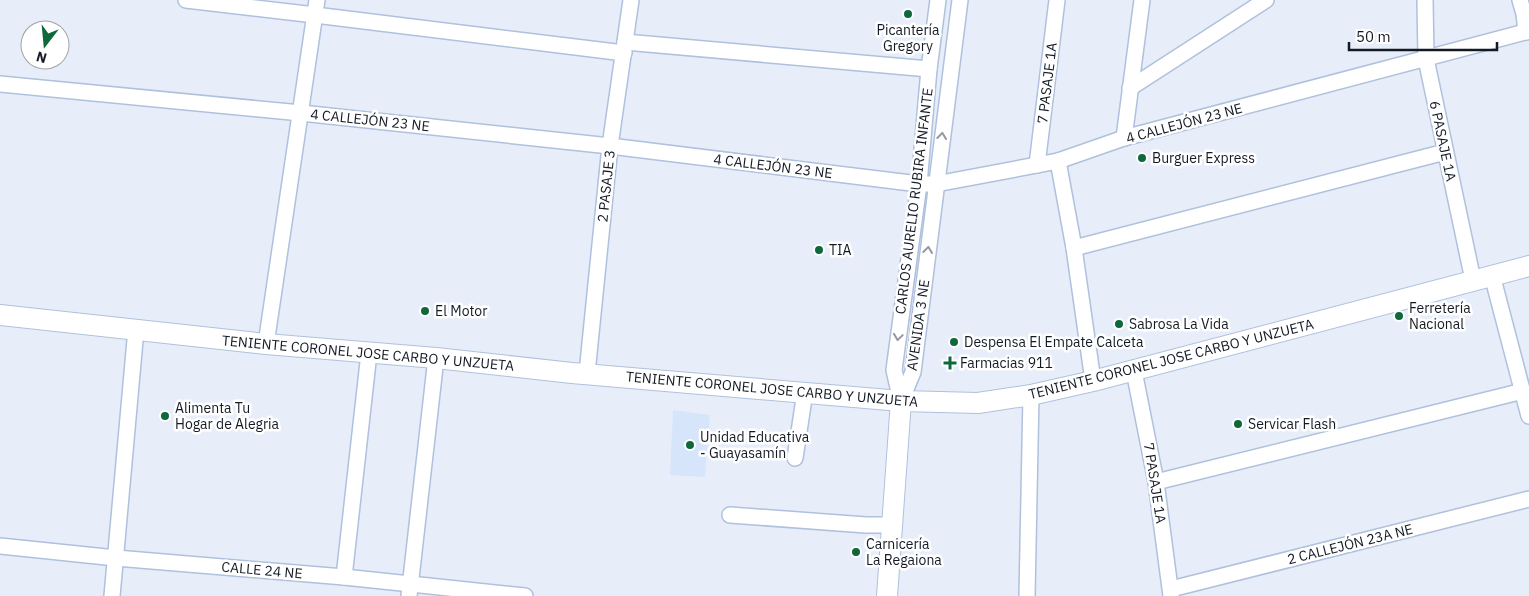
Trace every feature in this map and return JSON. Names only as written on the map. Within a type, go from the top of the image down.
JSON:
[{"type":"street","points":[[186,0],[316,7],[624,48],[930,69]]},
{"type":"street","name":"2 PASAJE 3","points":[[587,373],[610,146],[631,0]]},
{"type":"street","name":"CARLOS AURELIO RUBIRA INFANTE","points":[[901,401],[894,370],[918,184],[938,0]]},
{"type":"street","name":"CARLOS AURELIO RUBIRA INFANTE","points":[[936,184],[960,0]]},
{"type":"street","name":"7 PASAJE 1A","points":[[1037,165],[1057,0]]},
{"type":"street","points":[[1124,138],[1142,0]]},
{"type":"street","points":[[1130,88],[1266,0]]},
{"type":"street","name":"6 PASAJE 1A","points":[[1425,0],[1426,59],[1473,280]]},
{"type":"street","points":[[1520,0],[1527,32]]},
{"type":"street","points":[[266,344],[316,7]]},
{"type":"street","name":"4 CALLEJÓN 23 NE","points":[[0,84],[301,113],[610,146],[918,184],[936,184],[1058,161],[1124,138],[1527,32]]},
{"type":"street","points":[[1074,248],[1445,152]]},
{"type":"street","points":[[1058,161],[1074,248],[1093,381]]},
{"type":"street","name":"AVENIDA 3 NE","points":[[891,525],[901,401],[913,372],[936,184]]},
{"type":"street","name":"TENIENTE CORONEL JOSE CARBO Y UNZUETA","points":[[0,315],[266,344],[436,358],[572,372],[901,401],[978,404],[1031,395],[1134,371],[1529,266]]},
{"type":"street","points":[[1492,275],[1529,416]]},
{"type":"street","points":[[112,596],[136,329]]},
{"type":"street","points":[[344,577],[369,353]]},
{"type":"street","points":[[409,590],[436,358]]},
{"type":"street","name":"7 PASAJE 1A","points":[[1134,371],[1156,482],[1171,592]]},
{"type":"street","points":[[1156,482],[1523,391]]},
{"type":"street","points":[[796,458],[805,392]]},
{"type":"street","points":[[1028,596],[1031,395]]},
{"type":"street","name":"2 CALLEJÓN 23A NE","points":[[1171,592],[1529,499]]},
{"type":"street","points":[[730,515],[866,525],[891,525],[887,596]]},
{"type":"street","name":"CALLE 24 NE","points":[[0,546],[116,558],[344,577],[409,590],[524,596]]},
{"type":"shaded area","name":"Unidad Educativa - Guayasamín","points":[[673,410],[710,415],[705,477],[670,475]]},
{"type":"place","name":"Picantería Gregory","points":[[908,14]]},
{"type":"place","name":"Burguer Express","points":[[1142,158]]},
{"type":"place","name":"TIA","points":[[819,250]]},
{"type":"place","name":"El Motor","points":[[425,311]]},
{"type":"place","name":"Ferretería Nacional","points":[[1399,316]]},
{"type":"place","name":"Sabrosa La Vida","points":[[1119,324]]},
{"type":"place","name":"Despensa El Empate Calceta","points":[[954,342]]},
{"type":"place","name":"Farmacias 911","points":[[950,363]]},
{"type":"place","name":"Alimenta Tu Hogar de Alegria","points":[[165,416]]},
{"type":"place","name":"Servicar Flash","points":[[1238,424]]},
{"type":"place","name":"Unidad Educativa - Guayasamín","points":[[690,445]]},
{"type":"place","name":"Carnicería La Regaiona","points":[[856,552]]}]
